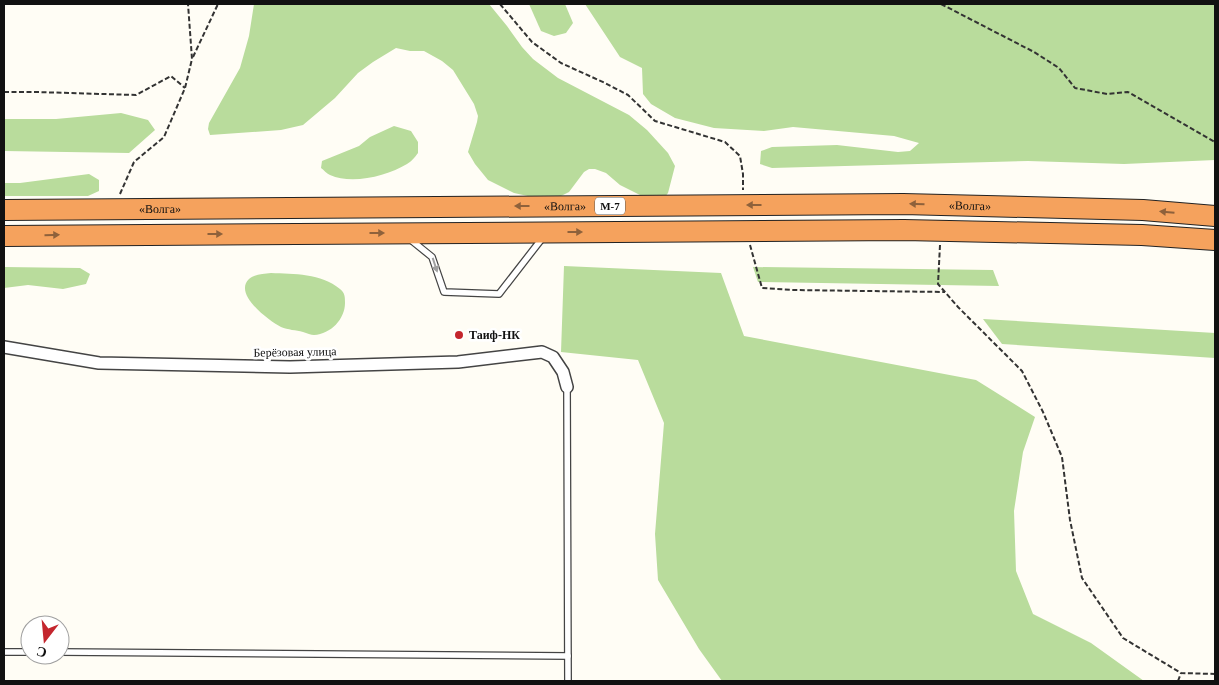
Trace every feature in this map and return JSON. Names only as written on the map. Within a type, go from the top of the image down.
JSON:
[{"type":"highway","name":"«Волга»","points":[[4,210],[903,204],[1142,210],[1215,216]]},
{"type":"highway","name":"«Волга»","points":[[4,236],[941,231],[1142,235],[1215,240]]},
{"type":"street","name":"Берёзовая улица","points":[[4,347],[99,363],[290,367],[458,362],[542,352],[553,357],[563,372],[567,387]]},
{"type":"lane","points":[[401,233],[432,256],[444,292],[499,294],[548,232]]},
{"type":"lane","points":[[567,387],[568,681]]},
{"type":"lane","points":[[4,652],[20,652]]},
{"type":"lane","points":[[70,652],[568,656]]},
{"type":"path","points":[[188,4],[192,59]]},
{"type":"path","points":[[114,208],[134,162],[164,137],[185,88],[192,59],[218,4]]},
{"type":"path","points":[[500,4],[532,42],[561,63],[628,95],[655,121],[725,142],[740,156],[743,174],[743,205]]},
{"type":"path","points":[[941,4],[1034,52],[1059,68],[1074,88],[1108,94],[1128,92],[1215,142]]},
{"type":"path","points":[[4,92],[136,95],[171,76],[185,88]]},
{"type":"path","points":[[746,231],[762,288],[945,292]]},
{"type":"path","points":[[941,231],[938,284],[1022,372],[1043,412],[1062,457],[1070,520],[1082,578],[1123,638],[1181,673],[1215,674]]},
{"type":"path","points":[[1178,681],[1181,673]]},
{"type":"green space","points":[[254,4],[489,4],[533,59],[558,78],[629,115],[647,130],[668,153],[675,166],[668,193],[664,198],[644,197],[620,185],[606,173],[595,169],[589,169],[584,172],[569,192],[561,196],[537,198],[514,193],[488,180],[468,152],[478,116],[474,104],[453,70],[424,51],[396,48],[373,62],[358,73],[335,98],[303,125],[281,130],[210,135],[209,123],[240,68],[249,36]]},
{"type":"green space","points":[[529,4],[565,4],[573,23],[566,33],[554,36],[541,31]]},
{"type":"green space","points":[[585,4],[1215,4],[1215,160],[1124,164],[1028,161],[772,168],[760,164],[761,151],[772,147],[837,145],[898,152],[910,151],[919,143],[894,136],[793,127],[764,131],[714,128],[675,118],[651,104],[643,94],[642,68],[620,57]]},
{"type":"green space","points":[[121,113],[148,120],[155,130],[129,153],[4,151],[4,119],[56,119]]},
{"type":"green space","points":[[394,126],[411,131],[418,142],[418,153],[407,164],[390,172],[359,179],[339,178],[321,168],[322,161],[359,146],[370,137]]},
{"type":"green space","points":[[89,174],[99,180],[99,191],[88,196],[4,196],[4,183],[20,183]]},
{"type":"green space","points":[[564,266],[721,273],[744,336],[976,380],[1035,417],[1023,452],[1014,511],[1016,571],[1033,614],[1091,643],[1144,681],[722,681],[699,649],[658,580],[655,534],[664,423],[638,360],[561,352]]},
{"type":"green space","points":[[4,267],[80,268],[90,274],[86,284],[63,289],[28,285],[4,288]]},
{"type":"green space","points":[[753,267],[993,270],[999,286],[758,282]]},
{"type":"green space","points":[[271,273],[307,275],[333,284],[342,291],[345,297],[343,315],[340,320],[326,332],[314,335],[284,328],[276,324],[254,306],[246,292],[245,285],[251,277]]},
{"type":"green space","points":[[983,319],[1215,333],[1215,358],[1002,344]]},
{"type":"place","name":"Таиф-НК","points":[[459,335]]}]
